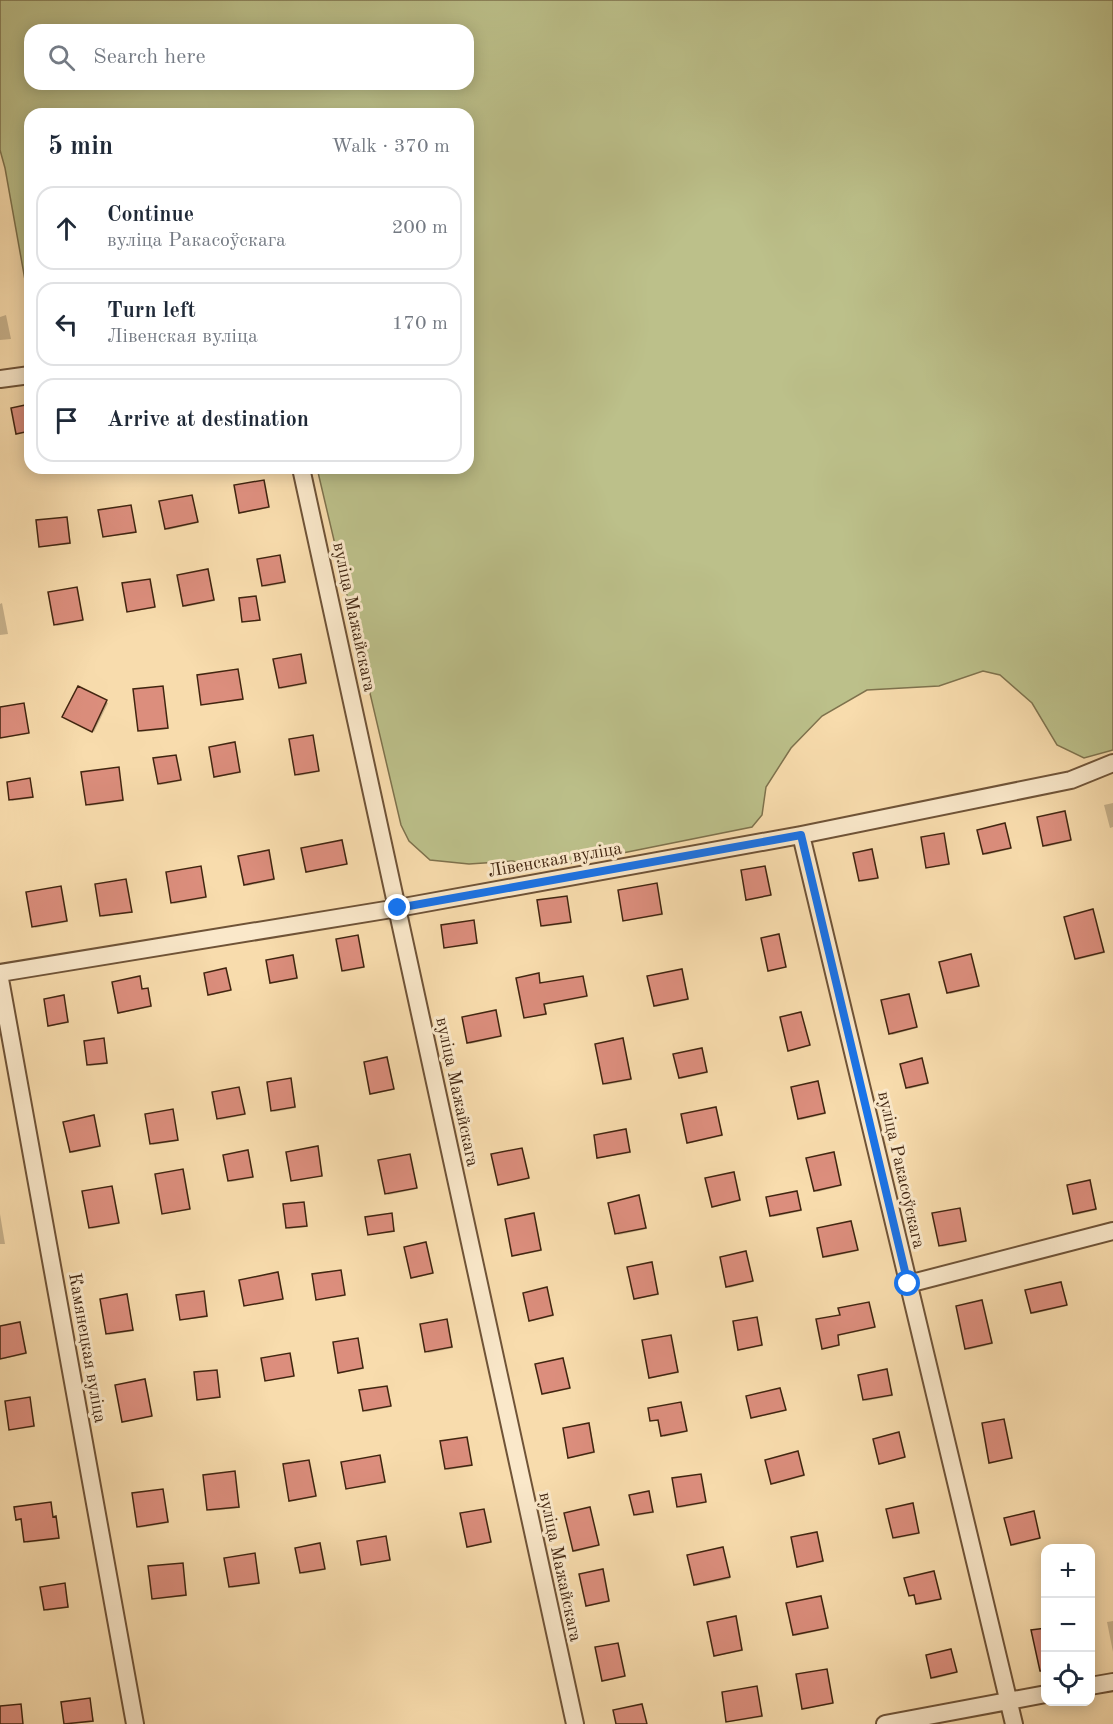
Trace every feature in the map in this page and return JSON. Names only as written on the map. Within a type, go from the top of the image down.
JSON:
[{"type":"street","points":[[0,379],[24,376]]},
{"type":"street","name":"вуліца Мажайскага","points":[[302,474],[575,1724]]},
{"type":"street","name":"Лівенская вуліца","points":[[0,973],[398,908],[801,835],[1071,780],[1113,763]]},
{"type":"street","name":"вуліца Ракасоўскага","points":[[801,835],[1014,1724]]},
{"type":"street","name":"Камянецкая вуліца","points":[[0,979],[135,1724]]},
{"type":"street","points":[[908,1284],[1113,1231]]},
{"type":"street","points":[[1095,1685],[1113,1682]]},
{"type":"street","points":[[885,1724],[1041,1695]]},
{"type":"green space","points":[[0,0],[1113,0],[1113,750],[1084,758],[1057,745],[1032,703],[1000,675],[983,671],[939,686],[867,690],[822,716],[791,748],[766,787],[762,815],[752,827],[538,870],[513,861],[469,864],[430,860],[409,841],[401,825],[318,474],[474,474],[474,108],[24,108],[24,274],[0,150]]},
{"type":"building","points":[[24,405],[24,432],[16,434],[11,408]]},
{"type":"building","points":[[264,480],[269,507],[239,513],[234,485]]},
{"type":"building","points":[[192,495],[198,522],[165,529],[159,501]]},
{"type":"building","points":[[131,505],[136,532],[103,537],[98,510]]},
{"type":"building","points":[[67,517],[70,543],[39,547],[36,520]]},
{"type":"building","points":[[280,555],[285,582],[262,586],[257,559]]},
{"type":"building","points":[[208,569],[214,600],[183,606],[177,575]]},
{"type":"building","points":[[150,579],[155,607],[127,612],[122,583]]},
{"type":"building","points":[[77,587],[83,620],[54,625],[48,592]]},
{"type":"building","points":[[256,596],[260,620],[242,622],[239,598]]},
{"type":"building","points":[[301,654],[306,683],[279,688],[273,659]]},
{"type":"building","points":[[238,669],[243,699],[201,705],[197,675]]},
{"type":"building","points":[[78,686],[107,700],[92,732],[62,717]]},
{"type":"building","points":[[163,686],[168,728],[138,731],[133,689]]},
{"type":"building","points":[[24,703],[29,733],[0,738],[0,707]]},
{"type":"building","points":[[313,735],[319,771],[295,775],[289,739]]},
{"type":"building","points":[[235,742],[240,772],[214,777],[209,747]]},
{"type":"building","points":[[176,755],[181,780],[158,784],[153,758]]},
{"type":"building","points":[[119,767],[123,800],[86,805],[81,772]]},
{"type":"building","points":[[30,778],[33,797],[9,800],[7,782]]},
{"type":"building","points":[[1065,811],[1071,840],[1043,846],[1037,817]]},
{"type":"building","points":[[1005,823],[1011,848],[983,854],[977,830]]},
{"type":"building","points":[[944,833],[949,864],[926,868],[921,837]]},
{"type":"building","points":[[342,840],[347,864],[306,872],[301,848]]},
{"type":"building","points":[[872,849],[878,878],[859,881],[853,853]]},
{"type":"building","points":[[269,850],[274,879],[244,885],[238,856]]},
{"type":"building","points":[[201,866],[206,897],[171,903],[166,872]]},
{"type":"building","points":[[765,866],[771,895],[746,900],[741,870]]},
{"type":"building","points":[[126,879],[132,912],[100,916],[95,884]]},
{"type":"building","points":[[657,883],[662,914],[623,921],[618,890]]},
{"type":"building","points":[[61,886],[67,921],[32,927],[26,892]]},
{"type":"building","points":[[567,896],[571,922],[541,926],[537,900]]},
{"type":"building","points":[[1093,909],[1104,952],[1075,959],[1064,917]]},
{"type":"building","points":[[474,920],[477,943],[444,948],[441,925]]},
{"type":"building","points":[[779,934],[786,967],[768,971],[761,938]]},
{"type":"building","points":[[358,935],[364,967],[342,971],[336,939]]},
{"type":"building","points":[[971,954],[979,986],[947,993],[939,962]]},
{"type":"building","points":[[293,955],[297,978],[270,983],[266,960]]},
{"type":"building","points":[[226,968],[231,990],[208,995],[204,973]]},
{"type":"building","points":[[682,969],[688,999],[654,1006],[647,976]]},
{"type":"building","points":[[539,973],[540,983],[583,976],[587,996],[544,1004],[546,1014],[524,1018],[516,978]]},
{"type":"building","points":[[140,976],[142,989],[148,988],[151,1006],[118,1013],[112,982]]},
{"type":"building","points":[[909,994],[917,1027],[889,1034],[881,1000]]},
{"type":"building","points":[[64,995],[68,1022],[48,1026],[44,999]]},
{"type":"building","points":[[496,1010],[501,1036],[467,1043],[462,1017]]},
{"type":"building","points":[[801,1012],[810,1045],[788,1051],[780,1017]]},
{"type":"building","points":[[104,1038],[107,1063],[87,1065],[84,1041]]},
{"type":"building","points":[[623,1038],[631,1079],[603,1084],[595,1044]]},
{"type":"building","points":[[702,1048],[707,1072],[679,1078],[673,1054]]},
{"type":"building","points":[[387,1057],[394,1089],[370,1094],[364,1062]]},
{"type":"building","points":[[922,1058],[928,1083],[906,1088],[900,1064]]},
{"type":"building","points":[[291,1078],[295,1107],[271,1111],[267,1082]]},
{"type":"building","points":[[818,1081],[825,1113],[798,1119],[791,1087]]},
{"type":"building","points":[[239,1087],[245,1114],[217,1119],[212,1092]]},
{"type":"building","points":[[716,1107],[722,1135],[687,1143],[681,1114]]},
{"type":"building","points":[[173,1109],[178,1140],[150,1144],[145,1114]]},
{"type":"building","points":[[94,1115],[100,1146],[70,1152],[63,1122]]},
{"type":"building","points":[[626,1129],[630,1152],[597,1158],[594,1135]]},
{"type":"building","points":[[318,1146],[322,1176],[291,1181],[286,1152]]},
{"type":"building","points":[[522,1148],[529,1178],[498,1185],[491,1154]]},
{"type":"building","points":[[248,1150],[253,1177],[228,1181],[223,1155]]},
{"type":"building","points":[[834,1152],[841,1185],[814,1191],[806,1158]]},
{"type":"building","points":[[410,1154],[417,1188],[385,1194],[378,1160]]},
{"type":"building","points":[[183,1169],[190,1209],[162,1214],[155,1174]]},
{"type":"building","points":[[734,1172],[740,1200],[712,1207],[705,1178]]},
{"type":"building","points":[[1090,1180],[1096,1209],[1073,1214],[1067,1185]]},
{"type":"building","points":[[112,1186],[119,1223],[89,1228],[82,1191]]},
{"type":"building","points":[[797,1191],[801,1210],[770,1216],[766,1197]]},
{"type":"building","points":[[639,1195],[646,1228],[615,1234],[608,1203]]},
{"type":"building","points":[[304,1202],[307,1226],[286,1228],[283,1204]]},
{"type":"building","points":[[960,1208],[966,1241],[939,1246],[932,1213]]},
{"type":"building","points":[[392,1213],[394,1231],[368,1235],[365,1217]]},
{"type":"building","points":[[534,1213],[541,1250],[512,1256],[505,1219]]},
{"type":"building","points":[[851,1221],[858,1250],[823,1257],[817,1228]]},
{"type":"building","points":[[426,1242],[433,1273],[411,1278],[404,1247]]},
{"type":"building","points":[[746,1251],[753,1281],[726,1287],[720,1257]]},
{"type":"building","points":[[652,1262],[658,1294],[634,1299],[627,1267]]},
{"type":"building","points":[[341,1270],[345,1295],[316,1300],[312,1274]]},
{"type":"building","points":[[278,1272],[283,1299],[244,1306],[239,1280]]},
{"type":"building","points":[[1061,1282],[1067,1305],[1031,1313],[1025,1290]]},
{"type":"building","points":[[547,1287],[553,1315],[529,1321],[523,1293]]},
{"type":"building","points":[[204,1291],[207,1316],[180,1320],[176,1295]]},
{"type":"building","points":[[127,1294],[133,1330],[106,1334],[100,1299]]},
{"type":"building","points":[[982,1300],[992,1343],[965,1349],[956,1306]]},
{"type":"building","points":[[869,1302],[875,1327],[838,1335],[839,1345],[822,1349],[816,1319],[840,1315],[838,1308]]},
{"type":"building","points":[[757,1317],[762,1345],[738,1350],[733,1321]]},
{"type":"building","points":[[447,1319],[452,1347],[425,1352],[420,1324]]},
{"type":"building","points":[[20,1322],[26,1353],[0,1359],[0,1326]]},
{"type":"building","points":[[671,1335],[678,1372],[649,1378],[642,1340]]},
{"type":"building","points":[[358,1338],[363,1368],[338,1373],[333,1342]]},
{"type":"building","points":[[290,1353],[294,1376],[265,1381],[261,1358]]},
{"type":"building","points":[[563,1358],[570,1388],[542,1394],[535,1364]]},
{"type":"building","points":[[887,1369],[892,1395],[863,1400],[858,1375]]},
{"type":"building","points":[[217,1370],[220,1397],[197,1400],[194,1372]]},
{"type":"building","points":[[145,1379],[152,1416],[122,1422],[115,1385]]},
{"type":"building","points":[[387,1386],[391,1406],[363,1411],[359,1390]]},
{"type":"building","points":[[780,1388],[786,1410],[751,1418],[746,1396]]},
{"type":"building","points":[[30,1397],[34,1426],[9,1430],[5,1401]]},
{"type":"building","points":[[681,1402],[687,1431],[661,1436],[658,1420],[650,1421],[648,1408]]},
{"type":"building","points":[[1004,1419],[1012,1458],[989,1463],[982,1423]]},
{"type":"building","points":[[589,1423],[594,1452],[568,1458],[563,1428]]},
{"type":"building","points":[[899,1432],[905,1457],[879,1464],[873,1439]]},
{"type":"building","points":[[467,1437],[472,1465],[445,1469],[440,1441]]},
{"type":"building","points":[[798,1451],[804,1475],[771,1484],[765,1460]]},
{"type":"building","points":[[380,1455],[385,1482],[346,1489],[341,1462]]},
{"type":"building","points":[[309,1460],[316,1496],[289,1501],[283,1464]]},
{"type":"building","points":[[235,1471],[239,1507],[207,1510],[203,1475]]},
{"type":"building","points":[[701,1474],[706,1502],[677,1507],[672,1478]]},
{"type":"building","points":[[163,1489],[168,1522],[137,1527],[132,1493]]},
{"type":"building","points":[[649,1491],[653,1512],[634,1515],[629,1495]]},
{"type":"building","points":[[51,1502],[53,1517],[56,1516],[59,1538],[24,1542],[21,1519],[16,1520],[14,1507]]},
{"type":"building","points":[[913,1503],[919,1533],[893,1538],[886,1509]]},
{"type":"building","points":[[590,1507],[599,1545],[573,1551],[564,1513]]},
{"type":"building","points":[[484,1509],[491,1542],[467,1547],[460,1513]]},
{"type":"building","points":[[1034,1511],[1040,1538],[1011,1545],[1004,1518]]},
{"type":"building","points":[[817,1532],[823,1561],[797,1567],[791,1537]]},
{"type":"building","points":[[386,1536],[390,1560],[361,1565],[357,1541]]},
{"type":"building","points":[[320,1543],[325,1569],[300,1573],[295,1548]]},
{"type":"building","points":[[723,1547],[730,1577],[694,1585],[687,1555]]},
{"type":"building","points":[[255,1553],[259,1583],[229,1587],[224,1558]]},
{"type":"building","points":[[183,1563],[186,1595],[152,1599],[148,1566]]},
{"type":"building","points":[[603,1569],[609,1601],[586,1606],[579,1574]]},
{"type":"building","points":[[934,1571],[941,1599],[916,1604],[914,1595],[909,1596],[904,1578]]},
{"type":"building","points":[[65,1583],[68,1607],[44,1610],[40,1587]]},
{"type":"building","points":[[821,1596],[828,1628],[793,1635],[786,1603]]},
{"type":"building","points":[[736,1616],[742,1650],[714,1656],[707,1622]]},
{"type":"building","points":[[1041,1629],[1041,1671],[1040,1671],[1031,1630]]},
{"type":"building","points":[[618,1643],[625,1676],[602,1681],[595,1647]]},
{"type":"building","points":[[951,1649],[957,1672],[931,1678],[926,1655]]},
{"type":"building","points":[[827,1669],[833,1703],[802,1709],[796,1674]]},
{"type":"building","points":[[757,1686],[762,1716],[726,1722],[722,1692]]},
{"type":"building","points":[[90,1698],[93,1721],[64,1724],[61,1702]]},
{"type":"building","points":[[21,1704],[23,1724],[0,1724],[0,1706]]},
{"type":"building","points":[[642,1704],[647,1724],[616,1724],[613,1710]]},
{"type":"route","points":[[398,908],[801,835],[908,1284]]}]
